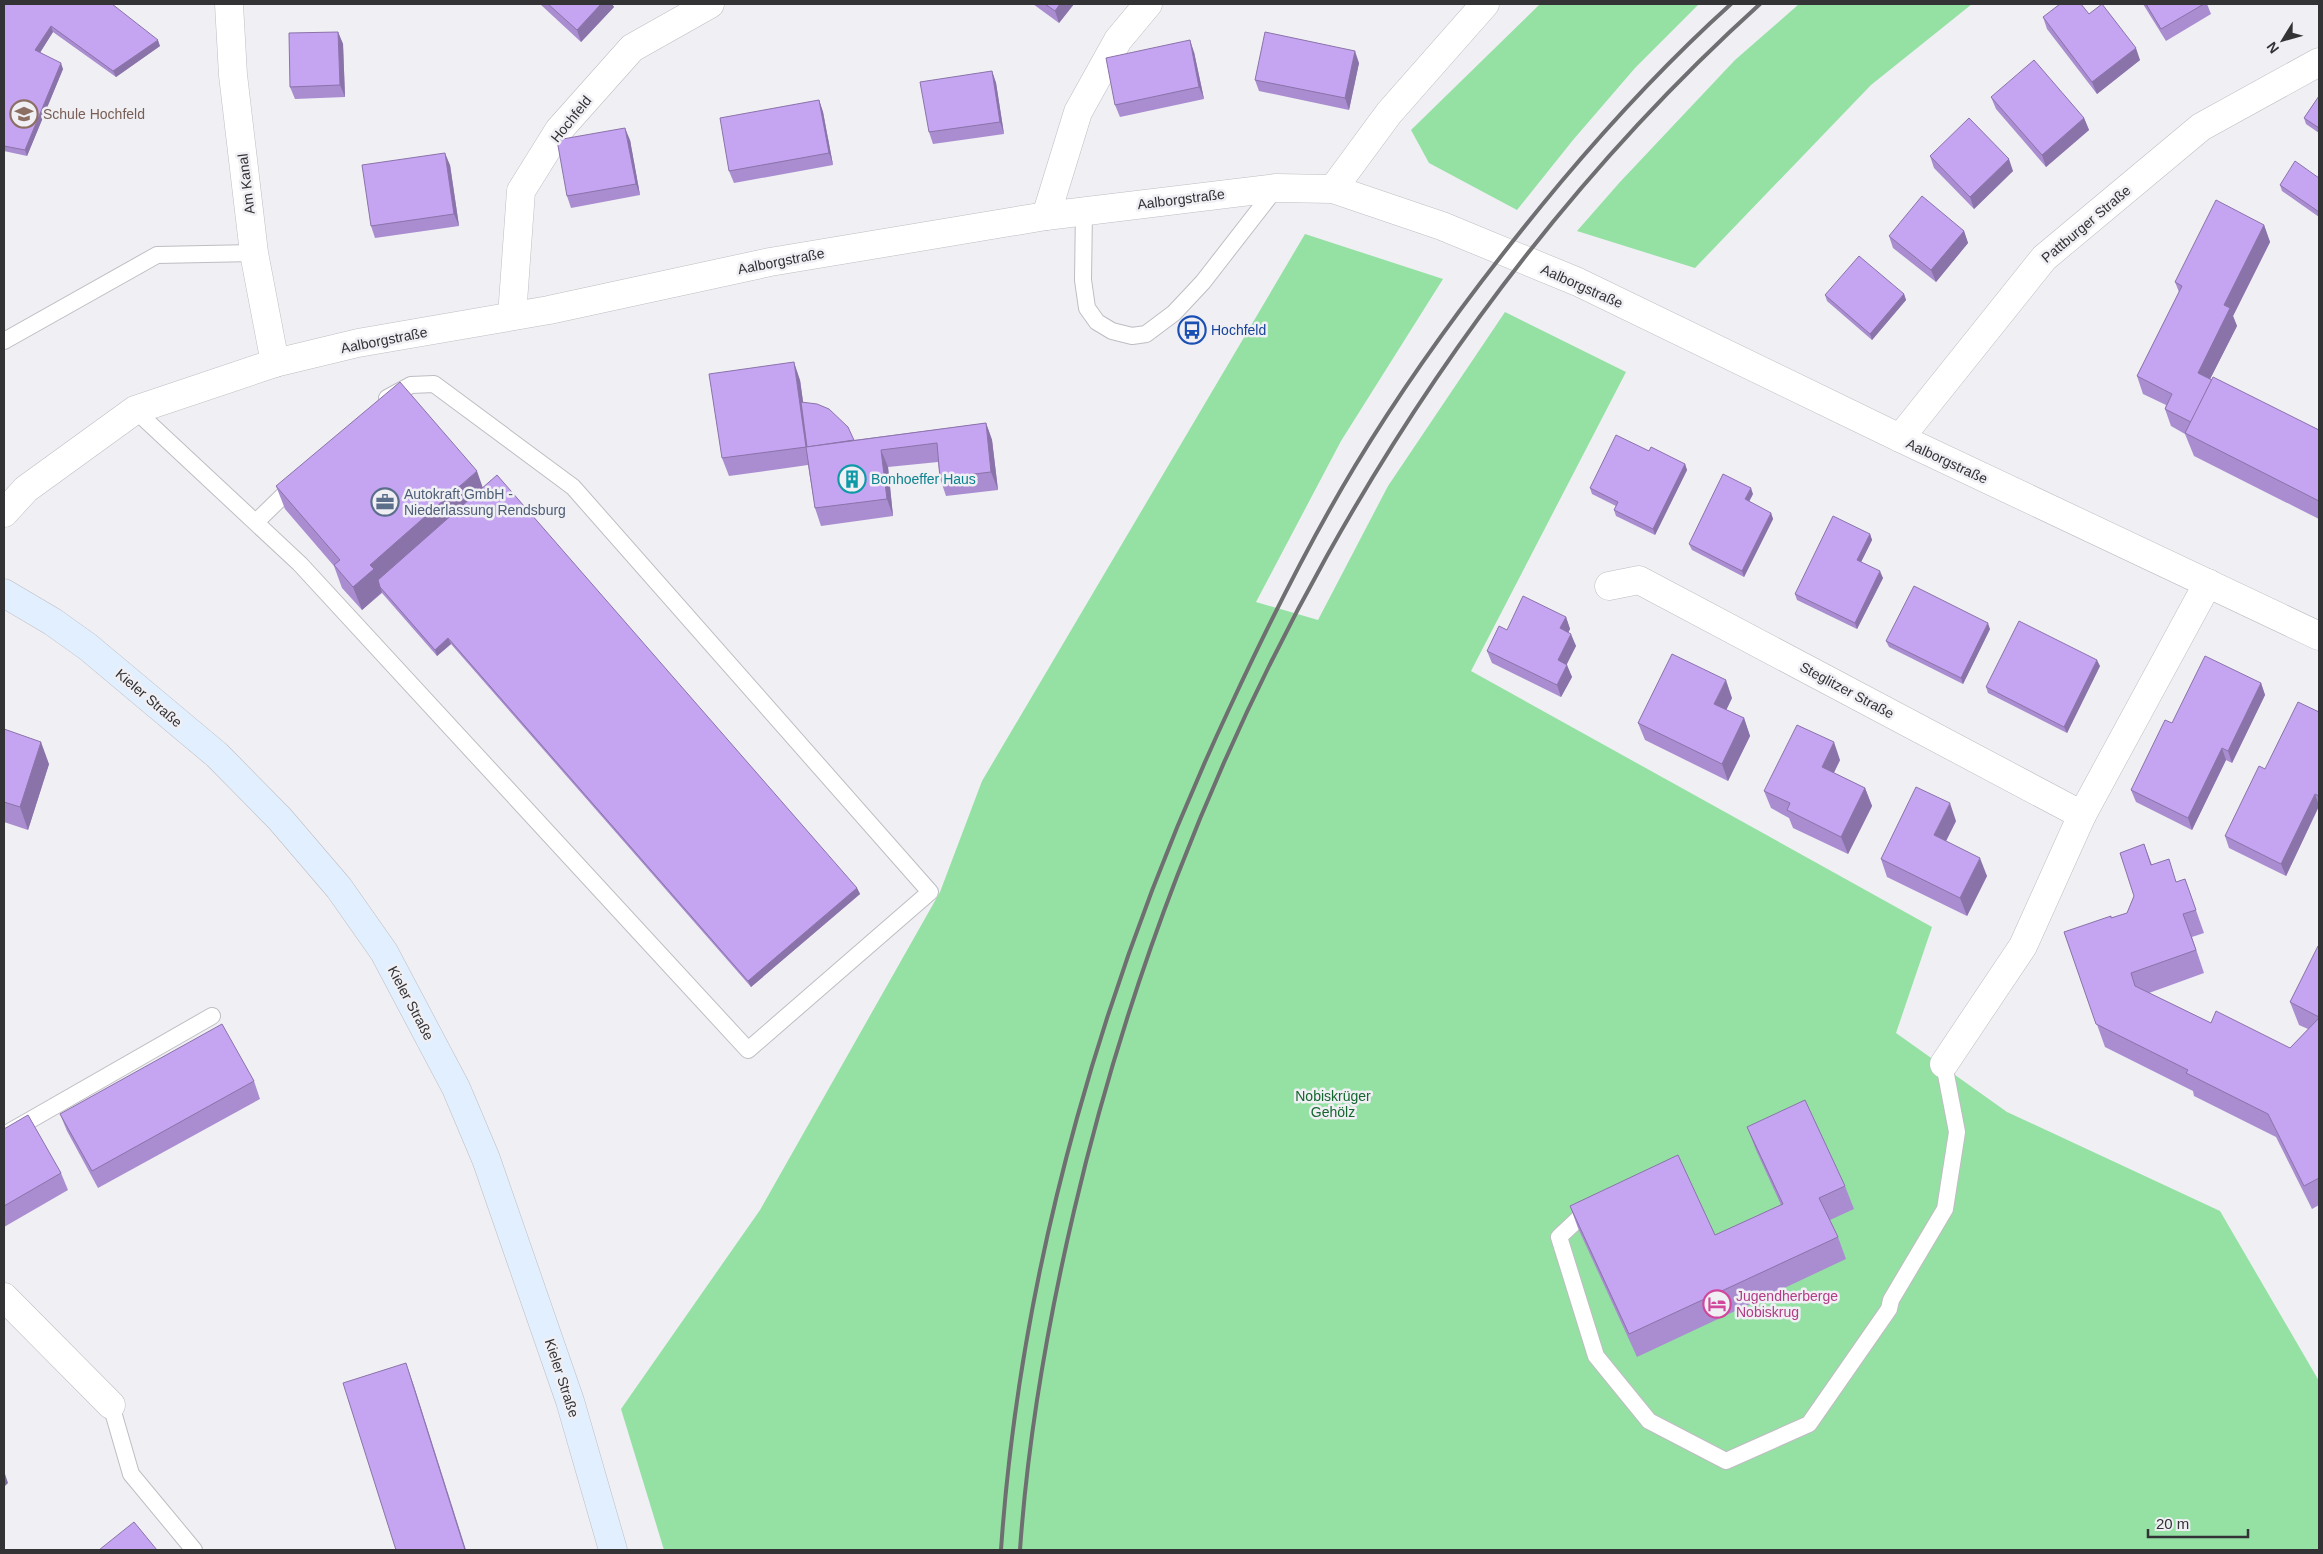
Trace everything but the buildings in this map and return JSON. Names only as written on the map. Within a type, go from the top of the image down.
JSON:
[{"type":"main road","name":"Kieler Straße","points":[[4,593],[53,622],[88,647],[217,755],[280,819],[339,888],[384,952],[456,1088],[486,1159],[570,1401],[613,1550]]},
{"type":"street","name":"Am Kanal","points":[[230,4],[233,75],[254,253],[275,363]]},
{"type":"street","name":"Hochfeld","points":[[512,316],[521,191],[559,130],[632,48],[710,4]]},
{"type":"street","points":[[1046,216],[1078,112],[1118,40],[1148,4]]},
{"type":"street","points":[[1333,190],[1389,113],[1485,4]]},
{"type":"street","name":"Pattburger Straße","points":[[1900,438],[2044,258],[2201,127],[2319,62]]},
{"type":"street","name":"Aalborgstraße","points":[[4,513],[26,489],[135,410],[275,363],[358,343],[512,316],[770,262],[1046,216],[1276,188],[1333,190],[1442,226],[1578,282],[1900,438],[2319,636]]},
{"type":"street","name":"Steglitzer Straße","points":[[1609,586],[1639,580],[2082,815]]},
{"type":"street","points":[[1944,1064],[2023,946],[2082,815],[2208,583]]},
{"type":"street","points":[[4,1297],[111,1405]]},
{"type":"lane","points":[[1084,210],[1083,280],[1087,308],[1097,322],[1112,331],[1132,336],[1146,334],[1174,313],[1203,282],[1276,188]]},
{"type":"lane","points":[[4,341],[157,256],[254,253]]},
{"type":"lane","points":[[135,410],[307,571],[748,1050],[930,892],[572,487],[434,384],[411,385],[384,399],[377,406]]},
{"type":"lane","points":[[256,522],[306,473]]},
{"type":"lane","points":[[4,1135],[212,1016]]},
{"type":"lane","points":[[1606,1193],[1559,1237],[1596,1356],[1649,1421],[1726,1461],[1809,1424],[1889,1309],[1891,1300],[1945,1209],[1957,1132],[1944,1064]]},
{"type":"lane","points":[[111,1405],[131,1474],[194,1550]]},
{"type":"green space","points":[[1540,4],[1699,4],[1635,68],[1573,140],[1517,210],[1429,163],[1411,130]]},
{"type":"green space","points":[[1799,4],[1972,4],[1871,85],[1695,268],[1577,231],[1620,182],[1735,60]]},
{"type":"green space","name":"Nobiskrüger Gehölz","points":[[1305,234],[1443,279],[1341,441],[1256,602],[1318,620],[1388,486],[1505,312],[1626,372],[1471,671],[1932,927],[1896,1033],[2007,1112],[2220,1211],[2319,1381],[2319,1550],[664,1550],[621,1409],[760,1210],[940,892],[982,781]]},
{"type":"railway","points":[[1001,1550],[1012,1441],[1028,1333],[1050,1225],[1077,1118],[1109,1013],[1145,909],[1186,807],[1244,676],[1289,585],[1338,495],[1378,428],[1427,355],[1533,216],[1601,135],[1664,68],[1731,4]]},
{"type":"railway","points":[[1020,1550],[1028,1465],[1040,1379],[1056,1295],[1074,1211],[1119,1043],[1177,876],[1246,714],[1327,556],[1419,404],[1522,261],[1636,127],[1760,4]]},
{"type":"place","name":"Schule Hochfeld","points":[[24,114]]},
{"type":"place","name":"Hochfeld","points":[[1192,330]]},
{"type":"place","name":"Bonhoeffer Haus","points":[[852,479]]},
{"type":"place","name":"Autokraft GmbH - Niederlassung Rendsburg","points":[[385,502]]},
{"type":"place","name":"Jugendherberge Nobiskrug","points":[[1717,1304]]}]
